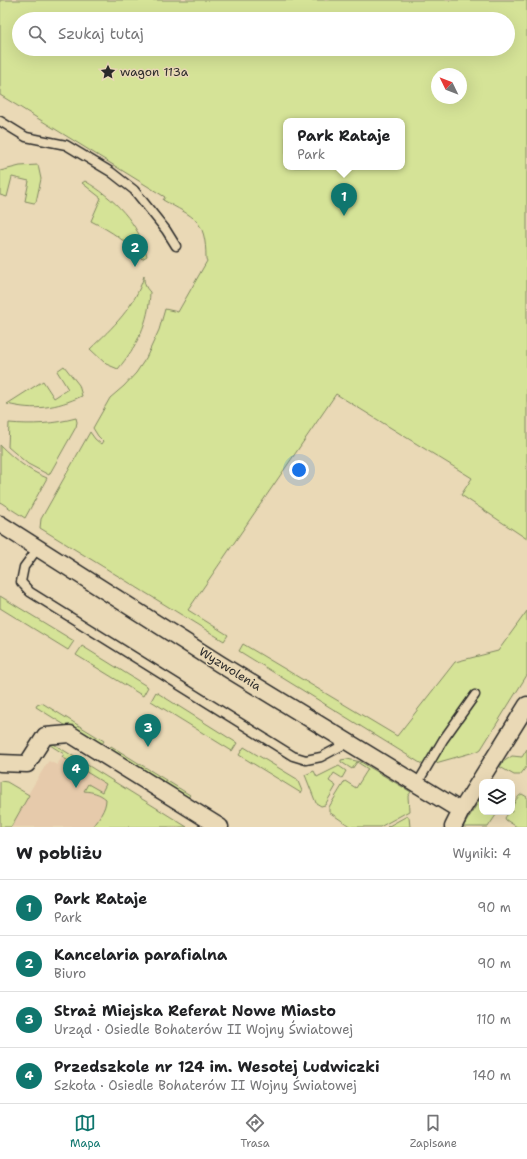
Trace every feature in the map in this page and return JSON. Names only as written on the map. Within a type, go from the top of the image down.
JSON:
[{"type":"street","name":"Wyzwolenia","points":[[0,524],[220,664],[461,811]]},
{"type":"street","points":[[453,827],[461,811],[527,705]]},
{"type":"street","points":[[0,763],[27,764],[45,736],[70,734],[220,827]]},
{"type":"lane","points":[[0,121],[26,137],[66,145],[111,172],[134,190],[166,230],[176,246]]},
{"type":"lane","points":[[38,548],[24,568],[22,582],[30,592],[293,756],[306,760],[321,757],[350,742]]},
{"type":"lane","points":[[417,784],[443,740],[475,695]]},
{"type":"shaded area","points":[[64,754],[183,827],[10,827],[13,819],[47,763],[49,761],[57,765]]},
{"type":"green space","points":[[0,0],[527,0],[527,539],[461,495],[472,478],[336,394],[188,610],[228,635],[224,641],[40,528],[41,519],[90,432],[101,444],[103,441],[93,428],[110,398],[136,373],[146,358],[159,330],[165,309],[178,312],[207,261],[204,235],[201,227],[183,211],[163,200],[165,197],[0,95]]},
{"type":"green space","points":[[38,165],[41,179],[36,202],[25,201],[29,181],[12,177],[7,197],[0,195],[0,171],[20,166]]},
{"type":"green space","points":[[85,181],[106,195],[124,212],[138,233],[147,256],[142,259],[119,237],[91,221],[101,198],[82,183]]},
{"type":"green space","points":[[144,276],[145,285],[150,292],[147,313],[141,333],[131,351],[118,369],[106,364],[90,349],[115,324],[129,307]]},
{"type":"green space","points":[[64,366],[79,385],[82,396],[54,406],[36,408],[7,404],[43,381],[54,398],[68,389],[57,371]]},
{"type":"green space","points":[[76,418],[76,427],[49,475],[28,464],[8,447],[9,423],[43,424]]},
{"type":"green space","points":[[0,445],[22,464],[47,478],[25,518],[0,502]]},
{"type":"green space","points":[[0,596],[74,641],[68,650],[0,608]]},
{"type":"green space","points":[[527,611],[527,675],[481,749],[425,766],[239,651],[243,644],[397,736],[455,662],[498,651]]},
{"type":"green space","points":[[82,646],[148,687],[143,696],[76,655]]},
{"type":"green space","points":[[156,692],[237,743],[232,751],[151,701]]},
{"type":"green space","points":[[42,703],[104,741],[100,747],[36,707]]},
{"type":"green space","points":[[52,743],[187,827],[92,827],[103,811],[106,799],[96,793],[84,791],[88,784],[102,792],[106,784],[62,757],[64,754],[50,745]]},
{"type":"green space","points":[[111,746],[190,795],[186,800],[108,752]]},
{"type":"green space","points":[[244,747],[297,779],[302,791],[301,793],[239,755]]},
{"type":"green space","points":[[527,749],[527,766],[520,775],[514,775],[500,767],[503,762],[512,756],[522,757]]},
{"type":"green space","points":[[347,759],[361,762],[411,792],[408,796],[409,811],[380,827],[351,827],[329,812],[329,807],[345,781],[356,788],[368,769],[357,762],[352,769],[341,762],[341,760]]},
{"type":"green space","points":[[339,766],[346,771],[342,778],[334,773],[329,781],[336,786],[325,805],[321,806],[316,803],[305,775],[314,771],[317,777]]},
{"type":"green space","points":[[0,781],[7,782],[29,795],[11,827],[0,827]]},
{"type":"green space","points":[[522,794],[527,797],[527,827],[517,827],[505,818],[507,815],[515,815],[515,802]]},
{"type":"green space","points":[[479,801],[479,815],[496,815],[488,827],[463,827]]},
{"type":"green space","points":[[407,816],[409,817],[410,827],[387,827]]},
{"type":"place","name":"wagon 113a","points":[[108,72]]},
{"type":"place","name":"Park Rataje","points":[[344,216]]},
{"type":"place","name":"Kancelaria parafialna","points":[[135,267]]},
{"type":"place","name":"Straż Miejska Referat Nowe Miasto","points":[[148,747]]},
{"type":"place","name":"Przedszkole nr 124 im. Wesołej Ludwiczki","points":[[76,788]]}]
